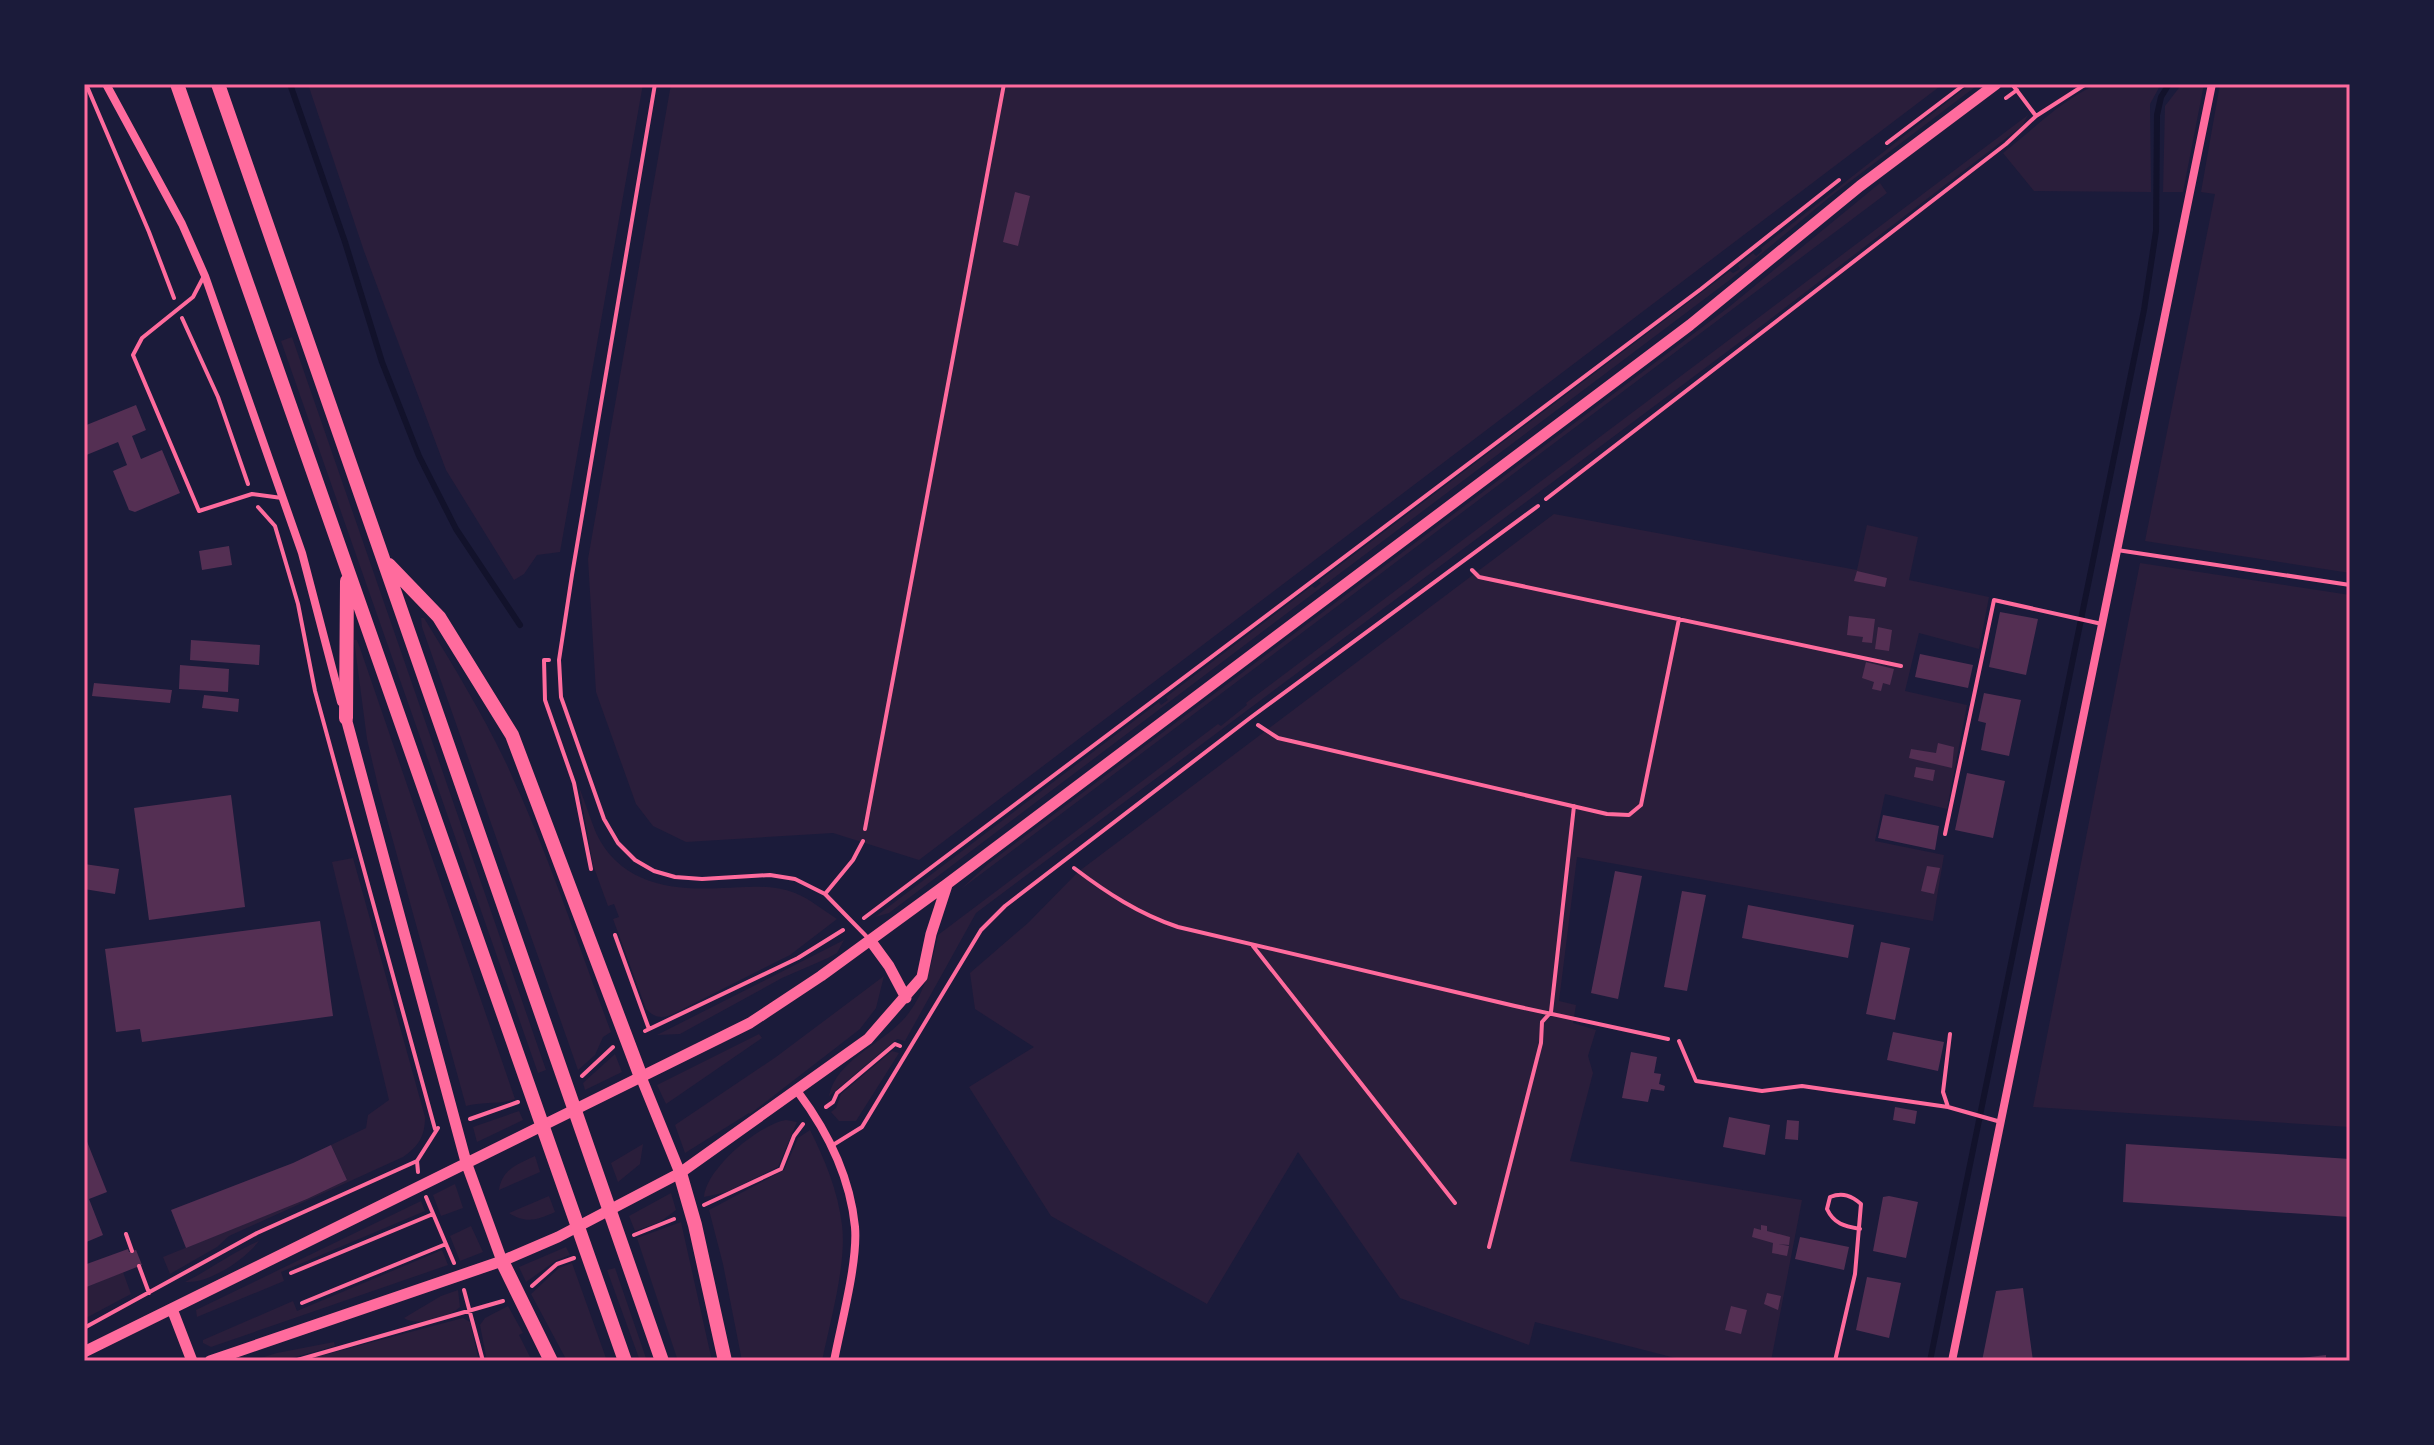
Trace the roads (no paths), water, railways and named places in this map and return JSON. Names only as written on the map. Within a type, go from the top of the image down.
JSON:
[{"type":"highway","points":[[177,84],[625,1361]]},
{"type":"highway","points":[[218,84],[662,1361]]},
{"type":"highway","points":[[383,558],[439,617],[512,735],[641,1077]]},
{"type":"highway","points":[[346,718],[347,569]]},
{"type":"highway","points":[[680,1173],[695,1225],[725,1361]]},
{"type":"highway","points":[[502,1261],[551,1361]]},
{"type":"street","points":[[106,84],[182,224],[205,276],[284,499],[302,553],[466,1162],[502,1261]]},
{"type":"street","points":[[84,1352],[750,1023],[947,884],[1690,325],[1860,186],[1996,84]]},
{"type":"street","points":[[1952,1361],[2097,623],[2117,550],[2212,84]]},
{"type":"street","points":[[210,1361],[502,1261],[558,1237],[680,1173],[798,1092],[868,1039],[906,998],[922,977],[931,934],[947,884]]},
{"type":"street","points":[[870,940],[889,966],[906,998]]},
{"type":"street","points":[[641,1077],[680,1173]]},
{"type":"street","points":[[798,1092],[833,1145],[848,1187],[855,1228],[834,1361]]},
{"type":"street","points":[[172,1309],[192,1361]]},
{"type":"lane","points":[[655,84],[559,660],[561,697],[604,819],[618,843],[635,860],[654,871],[675,877],[702,879],[770,875],[795,879],[825,894],[870,940]]},
{"type":"lane","points":[[205,276],[193,297],[142,338],[133,355],[139,374],[199,511],[252,494],[284,499]]},
{"type":"lane","points":[[833,1145],[862,1127],[981,930],[1005,906],[1250,718],[1538,506]]},
{"type":"lane","points":[[2117,550],[2350,585]]},
{"type":"lane","points":[[1945,834],[1994,600],[2097,623]]},
{"type":"lane","points":[[825,894],[853,860],[863,841]]},
{"type":"lane","points":[[1948,1107],[1943,1092],[1950,1034]]},
{"type":"lane","points":[[1679,1041],[1696,1081],[1762,1091],[1802,1086],[1948,1107],[2001,1123]]},
{"type":"lane","points":[[1835,1361],[1855,1274],[1860,1229],[1861,1204],[1845,1195],[1830,1197],[1827,1209],[1831,1219],[1842,1226],[1860,1229]]},
{"type":"lane","points":[[2349,1264],[2350,1270]]},
{"type":"waterway","points":[[290,84],[345,242],[382,362],[419,456],[456,529],[520,625]]},
{"type":"waterway","points":[[1930,1361],[2144,310],[2156,231],[2157,115],[2161,97],[2169,84]]}]
